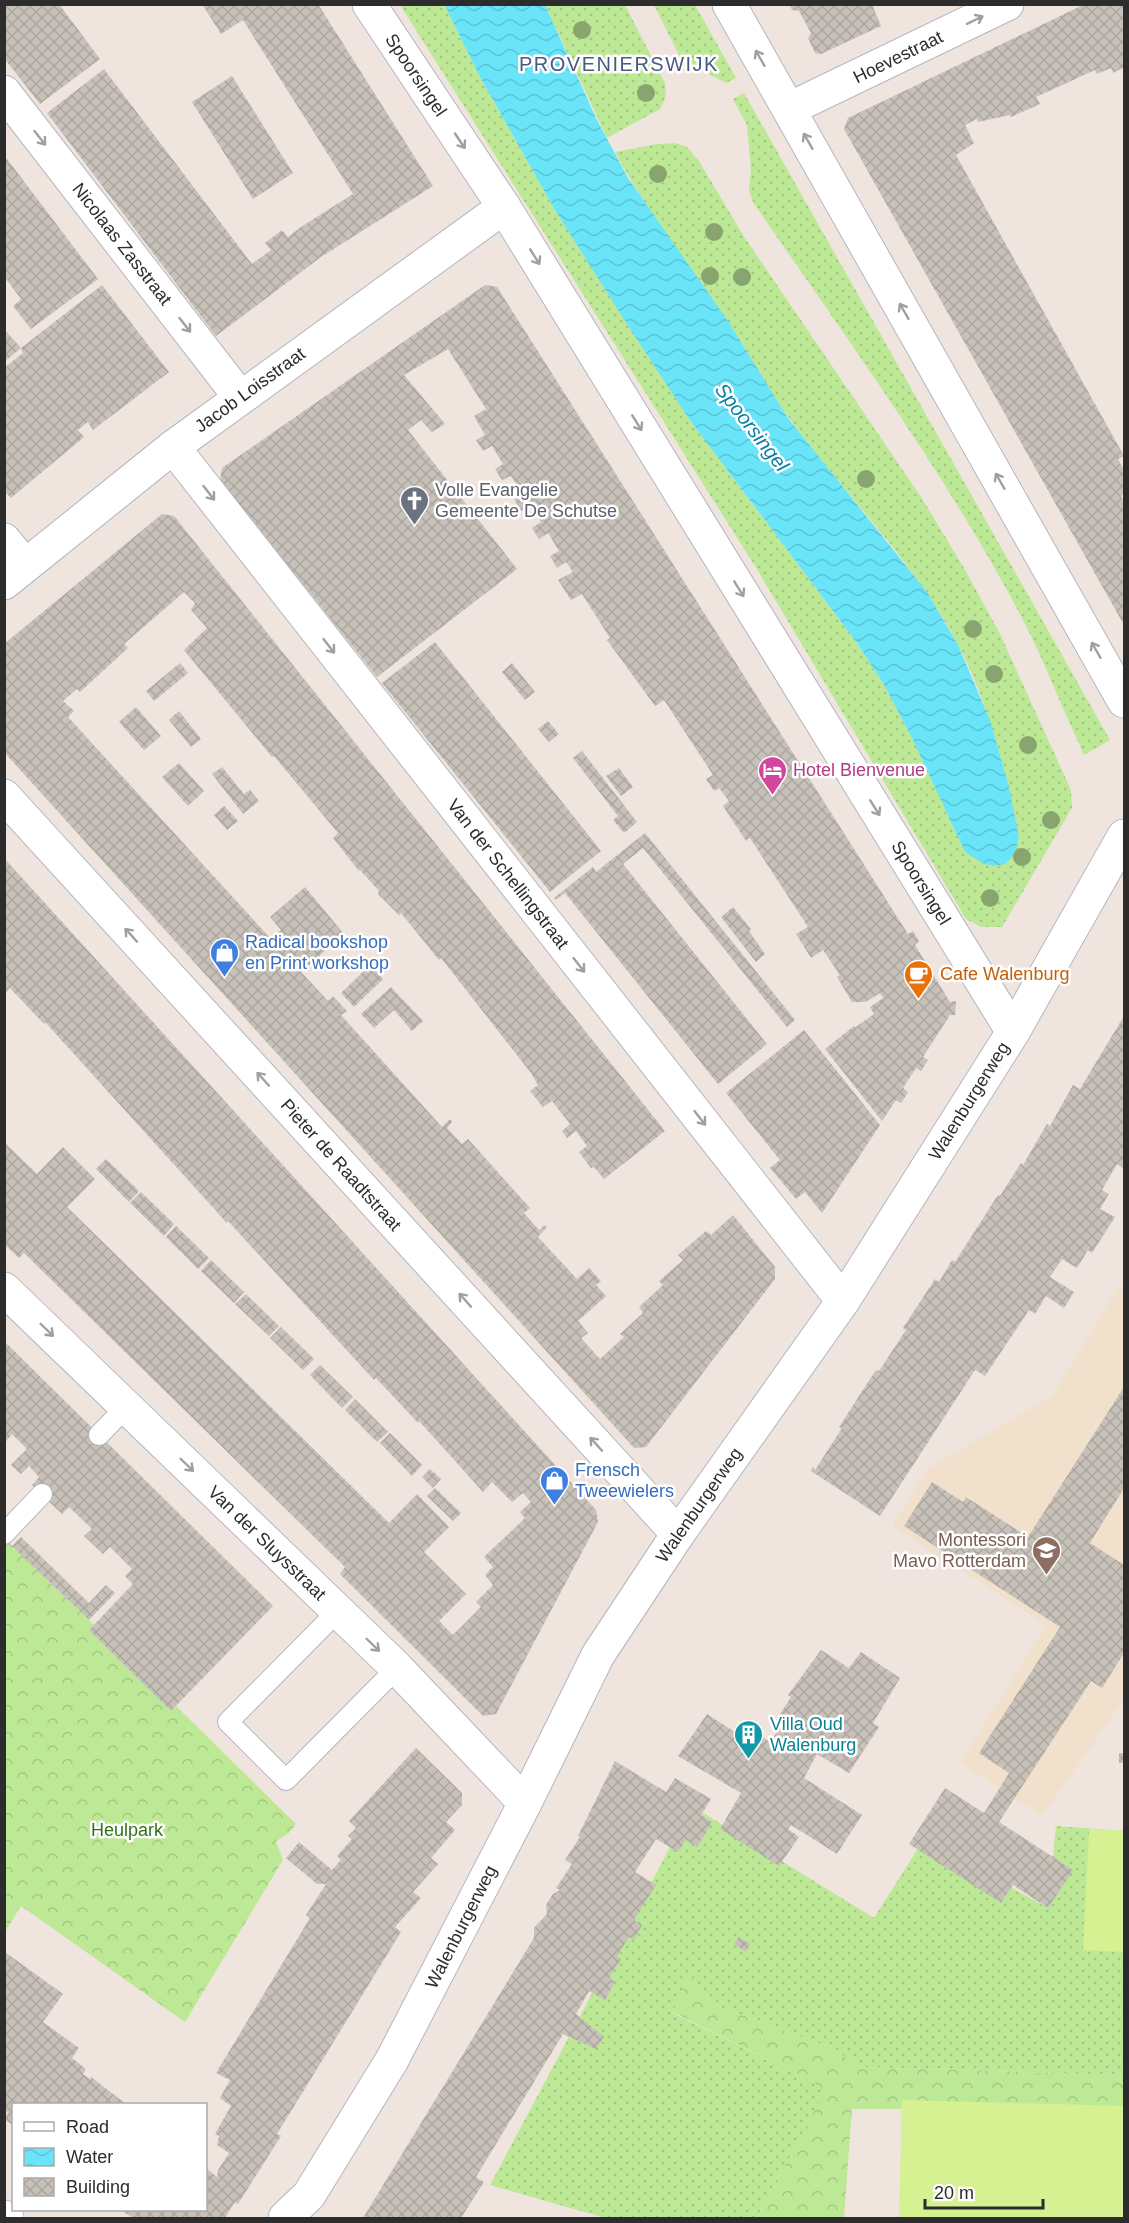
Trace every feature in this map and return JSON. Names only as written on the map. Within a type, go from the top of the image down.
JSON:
[{"type":"street","name":"Spoorsingel","points":[[369,4],[504,207],[1013,1032]]},
{"type":"street","points":[[729,4],[1125,701]]},
{"type":"street","name":"Hoevestraat","points":[[789,109],[1007,4]]},
{"type":"street","name":"Nicolaas Zasstraat","points":[[4,92],[240,397]]},
{"type":"street","name":"Jacob Loisstraat","points":[[15,574],[173,447],[504,207]]},
{"type":"street","name":"Van der Schellingstraat","points":[[173,447],[843,1302]]},
{"type":"street","points":[[4,540],[15,574]]},
{"type":"street","name":"Pieter de Raadtstraat","points":[[4,796],[678,1534]]},
{"type":"street","name":"Walenburgerweg","points":[[285,2218],[305,2206],[392,2060],[525,1803],[598,1655],[678,1534],[843,1302],[1013,1032],[1125,836]]},
{"type":"street","name":"Van der Sluysstraat","points":[[4,1289],[397,1668],[525,1803]]},
{"type":"lane","points":[[99,1435],[126,1407]]},
{"type":"lane","points":[[4,1534],[42,1494]]},
{"type":"lane","points":[[338,1611],[228,1722],[286,1780],[397,1668]]},
{"type":"shaded area","name":"Montessori Mavo Rotterdam","points":[[1118,1287],[1124,1289],[1124,1700],[1042,1816],[960,1763],[1046,1625],[892,1526],[928,1468],[1052,1396]]},
{"type":"green space","points":[[400,5],[447,5],[446,8],[480,77],[555,210],[689,419],[857,643],[883,683],[913,740],[1019,837],[1002,762],[987,713],[957,643],[899,555],[781,407],[728,322],[641,196],[615,152],[657,144],[676,143],[687,147],[699,161],[743,235],[923,500],[1000,634],[1071,790],[1072,808],[1002,927],[981,927],[966,919],[755,566]]},
{"type":"green space","points":[[545,5],[625,5],[665,83],[666,96],[660,109],[607,138]]},
{"type":"green space","points":[[654,5],[695,5],[736,78],[726,83],[681,59]]},
{"type":"green space","points":[[744,93],[1110,740],[1084,755],[1022,618],[961,511],[894,406],[753,202],[749,191],[751,171],[747,125],[733,99]]},
{"type":"green space","name":"Heulpark","points":[[5,1539],[94,1625],[171,1711],[176,1706],[296,1824],[289,1833],[276,1841],[283,1860],[185,2022],[21,1906],[5,1932]]},
{"type":"green space","points":[[692,1806],[874,1918],[924,1839],[1048,1908],[1056,1826],[1124,1831],[1124,2075],[859,2067],[834,2049],[712,2004],[690,1974],[673,2013],[827,2089],[757,2218],[605,2218],[490,2185]]},
{"type":"green space","points":[[1089,1829],[1124,1831],[1124,1952],[1083,1950]]},
{"type":"green space","points":[[690,1974],[712,2004],[834,2049],[859,2067],[1124,2075],[1124,2108],[852,2109],[844,2218],[757,2218],[826,2089],[673,2012]]},
{"type":"green space","points":[[902,2100],[1124,2106],[1124,2218],[899,2218]]},
{"type":"water","points":[[447,4],[545,5],[596,118],[628,178],[728,321],[788,418],[927,592],[958,645],[990,720],[1009,787],[1019,837],[1015,854],[1005,864],[994,866],[984,864],[965,852],[913,740],[883,683],[857,643],[689,419],[625,321],[555,210],[480,77],[446,8]]},
{"type":"building","points":[[4,4],[59,4],[100,59],[40,104],[4,58]]},
{"type":"building","points":[[202,4],[318,4],[433,186],[321,257],[216,336],[47,113],[104,69],[252,264],[271,250],[265,243],[282,230],[288,237],[353,194],[243,20],[221,34]]},
{"type":"building","points":[[789,4],[878,4],[873,7],[881,26],[821,54],[815,53],[808,38],[811,33],[799,11],[792,10]]},
{"type":"building","points":[[1085,4],[1124,4],[1124,67],[1113,73],[1111,68],[1097,74],[1095,70],[1036,97],[1040,104],[1011,117],[1010,115],[978,122],[977,119],[965,125],[974,143],[956,155],[1124,456],[1118,459],[1124,470],[1124,494],[1121,496],[1124,503],[1124,625],[844,129],[848,118]]},
{"type":"building","points":[[232,76],[293,173],[253,199],[192,102]]},
{"type":"building","points":[[4,155],[98,279],[31,329],[13,306],[21,299],[4,276]]},
{"type":"building","points":[[102,285],[169,372],[93,430],[88,422],[78,430],[84,437],[11,498],[4,491],[4,368],[23,353],[21,348]]},
{"type":"building","points":[[485,285],[497,287],[908,934],[913,931],[919,941],[915,945],[950,1002],[956,1001],[955,1015],[950,1015],[923,1057],[928,1060],[921,1071],[916,1068],[903,1088],[908,1092],[901,1103],[896,1100],[882,1121],[825,1049],[854,1026],[856,1027],[874,1014],[870,1007],[883,998],[880,993],[866,1002],[852,1002],[837,977],[840,975],[823,950],[811,958],[796,934],[808,927],[750,838],[746,841],[723,806],[729,801],[719,788],[714,791],[706,779],[713,775],[664,700],[655,706],[607,640],[610,638],[582,594],[571,600],[558,580],[573,572],[566,562],[557,568],[550,556],[559,551],[548,533],[539,539],[532,528],[541,522],[530,505],[521,511],[514,499],[523,494],[511,476],[502,480],[495,469],[503,464],[492,446],[483,451],[476,440],[485,435],[474,416],[486,409],[448,349],[404,375],[445,424],[432,432],[421,420],[408,430],[517,569],[377,677],[220,480],[222,468]]},
{"type":"building","points":[[4,329],[21,348],[4,362]]},
{"type":"building","points":[[162,514],[174,516],[665,1131],[604,1179],[594,1167],[591,1168],[579,1152],[587,1146],[576,1131],[567,1138],[562,1131],[570,1124],[552,1101],[543,1107],[530,1091],[538,1085],[531,1073],[441,958],[439,960],[401,913],[399,915],[378,894],[379,891],[359,871],[333,838],[338,833],[184,650],[207,628],[191,610],[195,603],[184,592],[124,644],[128,648],[80,692],[77,689],[63,701],[74,711],[68,717],[271,939],[281,930],[270,917],[305,887],[344,934],[301,972],[328,1001],[333,996],[347,1011],[341,1015],[442,1127],[450,1119],[452,1122],[447,1128],[462,1144],[468,1139],[530,1208],[524,1213],[539,1230],[545,1225],[547,1227],[538,1237],[577,1279],[589,1268],[601,1281],[596,1285],[606,1296],[578,1321],[588,1333],[581,1338],[600,1359],[624,1337],[620,1334],[643,1313],[639,1307],[663,1285],[659,1281],[683,1260],[678,1255],[706,1231],[711,1235],[733,1215],[775,1267],[775,1279],[646,1447],[634,1448],[4,752],[4,644]]},
{"type":"building","points":[[435,642],[601,851],[550,892],[382,683]]},
{"type":"building","points":[[180,663],[188,673],[154,701],[146,691]]},
{"type":"building","points":[[512,663],[535,692],[525,700],[502,672]]},
{"type":"building","points":[[136,707],[161,736],[144,750],[119,722]]},
{"type":"building","points":[[179,711],[201,739],[191,747],[169,720]]},
{"type":"building","points":[[548,721],[559,734],[549,742],[538,729]]},
{"type":"building","points":[[582,751],[637,822],[624,833],[613,820],[618,816],[573,758]]},
{"type":"building","points":[[179,763],[204,791],[188,806],[162,777]]},
{"type":"building","points":[[222,767],[244,794],[250,790],[259,801],[243,814],[212,774]]},
{"type":"building","points":[[619,768],[633,787],[621,796],[606,776]]},
{"type":"building","points":[[224,806],[238,821],[227,830],[214,815]]},
{"type":"building","points":[[645,833],[795,1020],[787,1027],[643,848],[623,864],[767,1044],[718,1084],[565,893],[556,900],[554,898],[593,867],[596,872]]},
{"type":"building","points":[[4,858],[596,1510],[598,1522],[496,1714],[483,1716],[340,1574],[345,1567],[24,1253],[19,1258],[4,1244],[4,1142],[37,1174],[63,1147],[95,1179],[67,1207],[389,1523],[417,1494],[449,1527],[424,1552],[466,1594],[439,1621],[453,1635],[481,1607],[476,1602],[493,1585],[485,1575],[493,1567],[484,1557],[525,1518],[520,1512],[531,1502],[523,1493],[512,1502],[492,1482],[483,1492],[419,1421],[418,1423],[376,1378],[374,1380],[228,1221],[227,1223],[45,1022],[44,1024],[10,988],[4,994],[4,976],[7,974],[4,972]]},
{"type":"building","points":[[733,907],[751,929],[749,931],[765,954],[756,962],[721,917]]},
{"type":"building","points":[[370,965],[383,979],[354,1007],[341,993]]},
{"type":"building","points":[[391,987],[423,1021],[412,1031],[394,1010],[374,1028],[361,1014]]},
{"type":"building","points":[[1124,1016],[1124,1169],[1117,1164],[1102,1190],[1109,1194],[1100,1209],[1115,1217],[1092,1253],[1088,1250],[1077,1268],[1062,1259],[1050,1277],[1074,1292],[1064,1308],[1046,1296],[1035,1314],[1029,1310],[985,1376],[975,1370],[880,1516],[811,1471],[813,1467],[815,1470],[842,1428],[839,1427],[876,1370],[879,1371],[906,1330],[903,1328],[935,1279],[939,1282],[952,1260],[955,1262],[998,1195],[1000,1196],[1021,1163],[1023,1165],[1047,1124],[1050,1126],[1073,1085],[1080,1089]]},
{"type":"building","points":[[804,1030],[880,1125],[822,1213],[805,1192],[796,1199],[770,1168],[780,1160],[726,1093]]},
{"type":"building","points":[[106,1159],[139,1191],[129,1202],[96,1169]]},
{"type":"building","points":[[141,1192],[174,1224],[164,1236],[130,1203]]},
{"type":"building","points":[[176,1226],[209,1258],[198,1269],[166,1237]]},
{"type":"building","points":[[211,1260],[244,1292],[234,1303],[201,1271]]},
{"type":"building","points":[[246,1294],[279,1326],[269,1336],[235,1304]]},
{"type":"building","points":[[281,1327],[314,1359],[303,1370],[270,1338]]},
{"type":"building","points":[[4,1341],[273,1606],[171,1711],[89,1630],[133,1584],[125,1576],[132,1569],[110,1547],[103,1554],[84,1536],[92,1529],[69,1507],[62,1514],[32,1485],[39,1477],[29,1466],[21,1474],[11,1465],[27,1449],[12,1434],[4,1444]]},
{"type":"building","points":[[320,1365],[353,1397],[342,1408],[310,1375]]},
{"type":"building","points":[[1124,1387],[1124,1488],[1090,1543],[1124,1565],[1124,1653],[1102,1688],[1091,1681],[999,1822],[1073,1870],[1048,1908],[1013,1885],[1001,1903],[909,1844],[945,1788],[984,1813],[1009,1773],[979,1753],[1060,1627],[904,1526],[932,1482],[963,1502],[966,1497],[1028,1537]]},
{"type":"building","points":[[355,1399],[388,1432],[377,1442],[345,1410]]},
{"type":"building","points":[[390,1433],[422,1465],[412,1476],[380,1443]]},
{"type":"building","points":[[430,1469],[441,1479],[433,1488],[422,1477]]},
{"type":"building","points":[[435,1488],[461,1513],[453,1521],[427,1496]]},
{"type":"building","points":[[21,1537],[89,1603],[106,1585],[115,1593],[89,1620],[12,1546]]},
{"type":"building","name":"Villa Oud Walenburg","points":[[821,1650],[849,1668],[861,1652],[900,1678],[873,1723],[879,1727],[849,1773],[817,1754],[804,1778],[862,1815],[837,1854],[791,1825],[788,1829],[799,1837],[779,1866],[720,1829],[741,1793],[678,1756],[707,1714],[738,1734],[744,1725],[770,1742],[779,1729],[773,1725],[791,1697],[788,1695]]},
{"type":"building","points":[[416,1748],[462,1793],[462,1805],[446,1822],[455,1830],[431,1858],[438,1864],[413,1892],[421,1898],[395,1927],[401,1932],[277,2134],[281,2136],[238,2204],[235,2202],[225,2218],[133,2218],[122,2211],[207,2211],[207,2169],[217,2177],[218,2170],[229,2153],[217,2145],[219,2136],[215,2134],[231,2106],[220,2098],[230,2080],[216,2073],[310,1918],[306,1915],[326,1884],[317,1884],[286,1858],[299,1842],[332,1870],[341,1860],[337,1856],[352,1839],[348,1836],[356,1828],[349,1821]]},
{"type":"building","points":[[1119,1753],[1124,1753],[1124,1763],[1119,1763]]},
{"type":"building","points":[[615,1761],[666,1792],[675,1778],[711,1799],[701,1815],[712,1822],[697,1847],[686,1840],[678,1852],[656,1839],[635,1872],[656,1885],[634,1920],[642,1925],[634,1940],[629,1937],[617,1956],[621,1959],[609,1978],[615,1982],[605,2000],[589,1991],[576,2014],[604,2037],[596,2049],[563,2034],[476,2177],[484,2182],[461,2218],[363,2218],[534,1938],[534,1928],[547,1914],[546,1905],[553,1894],[560,1890],[556,1888],[572,1864],[565,1860],[580,1837],[578,1836]]},
{"type":"building","points":[[739,1937],[750,1944],[746,1952],[734,1944]]},
{"type":"building","points":[[5,1952],[63,1994],[43,2022],[79,2048],[72,2058],[86,2069],[83,2074],[90,2079],[91,2077],[125,2103],[12,2103],[12,2125],[4,2119],[8,2113],[5,2110]]},
{"type":"place","name":"Volle Evangelie Gemeente De Schutse","points":[[414,526]]},
{"type":"place","name":"Hotel Bienvenue","points":[[772,796]]},
{"type":"place","name":"Radical bookshop en Print workshop","points":[[224,978]]},
{"type":"place","name":"Cafe Walenburg","points":[[919,1000]]},
{"type":"place","name":"Frensch Tweewielers","points":[[554,1506]]},
{"type":"place","name":"Montessori Mavo Rotterdam","points":[[1047,1576]]},
{"type":"place","name":"Villa Oud Walenburg","points":[[749,1760]]},
{"type":"district","name":"PROVENIERSWIJK","points":[[619,64]]}]
